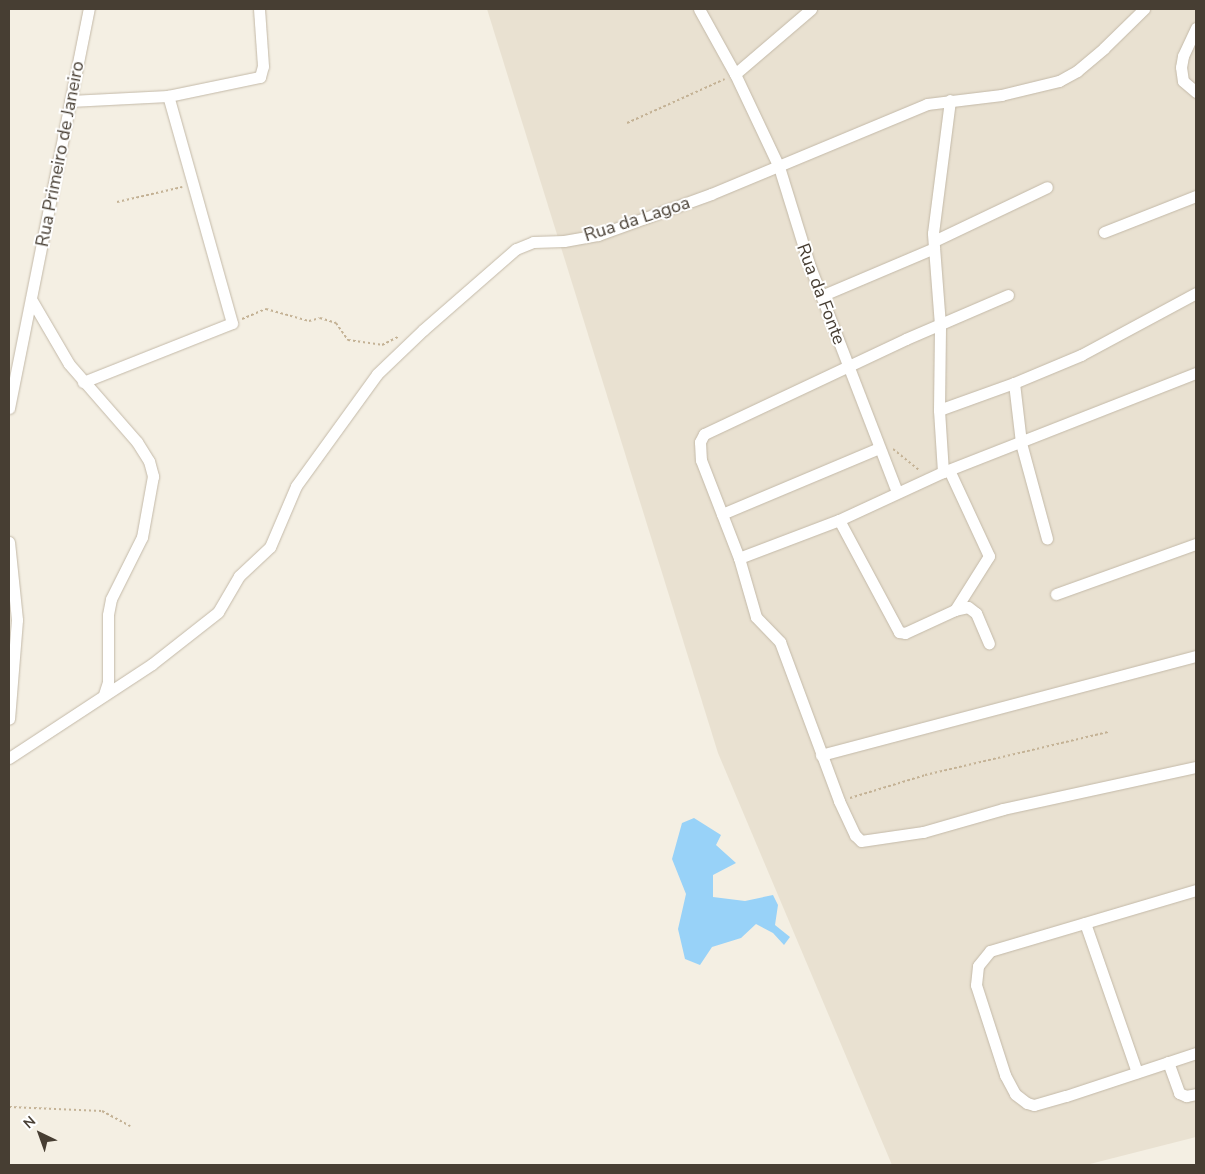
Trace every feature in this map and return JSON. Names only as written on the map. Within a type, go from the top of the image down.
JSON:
[{"type":"street","name":"Rua Primeiro de Janeiro","points":[[9,408],[89,9]]},
{"type":"street","points":[[70,100],[168,96],[260,77],[263,66],[259,9]]},
{"type":"street","name":"Rua da Fonte","points":[[699,9],[735,74],[778,167],[821,296],[849,367],[884,446],[897,492]]},
{"type":"street","points":[[735,74],[811,9]]},
{"type":"street","name":"Rua da Lagoa","points":[[9,758],[45,737],[104,694],[183,641],[218,612],[239,576],[270,547],[296,486],[377,374],[494,266],[525,244],[598,235],[778,167],[928,104],[1029,90],[1068,77],[1104,48],[1144,9]]},
{"type":"street","points":[[1196,28],[1182,56],[1181,67],[1183,81],[1196,92]]},
{"type":"street","points":[[83,382],[232,323],[168,96]]},
{"type":"street","points":[[950,100],[936,193],[934,244],[940,325],[939,410],[946,471],[989,556],[955,610]]},
{"type":"street","points":[[821,296],[934,244],[1047,187]]},
{"type":"street","points":[[1104,232],[1196,196]]},
{"type":"street","points":[[939,410],[1081,355],[1196,293]]},
{"type":"street","points":[[1008,295],[704,434],[700,442],[701,460],[739,558],[756,617],[780,642],[839,802],[855,835],[867,842],[1196,767]]},
{"type":"street","points":[[31,299],[83,382],[137,442],[149,461],[153,476],[142,537],[111,598],[108,615],[108,682],[104,694]]},
{"type":"street","points":[[739,558],[839,520],[946,471],[1196,374]]},
{"type":"street","points":[[1014,382],[1021,443],[1048,539]]},
{"type":"street","points":[[722,514],[884,446]]},
{"type":"street","points":[[839,520],[899,632],[905,633],[955,610],[968,607],[975,611],[989,643]]},
{"type":"street","points":[[9,542],[16,620],[9,719]]},
{"type":"street","points":[[1056,594],[1196,544]]},
{"type":"street","points":[[821,755],[1196,656]]},
{"type":"street","points":[[1196,890],[990,951],[981,960],[976,985],[1005,1075],[1015,1094],[1034,1104],[1196,1053]]},
{"type":"street","points":[[1085,923],[1137,1072]]},
{"type":"street","points":[[1168,1062],[1179,1093],[1186,1096],[1196,1094]]},
{"type":"path","points":[[627,123],[735,74]]},
{"type":"path","points":[[117,202],[194,184]]},
{"type":"path","points":[[232,323],[266,309],[309,322],[320,318],[336,323],[348,340],[382,345],[401,336]]},
{"type":"path","points":[[884,446],[905,462],[932,477]]},
{"type":"path","points":[[839,802],[925,775],[1109,732]]},
{"type":"path","points":[[9,1107],[102,1111],[130,1126]]},
{"type":"shaded area","points":[[487,9],[1196,9],[1196,1137],[1086,1165],[892,1165],[718,753]]},
{"type":"water","points":[[694,818],[721,835],[716,845],[736,863],[713,875],[713,897],[745,901],[773,895],[778,905],[775,925],[790,937],[784,945],[773,933],[756,924],[741,938],[712,947],[700,965],[685,959],[678,929],[686,894],[672,859],[682,823]]}]
